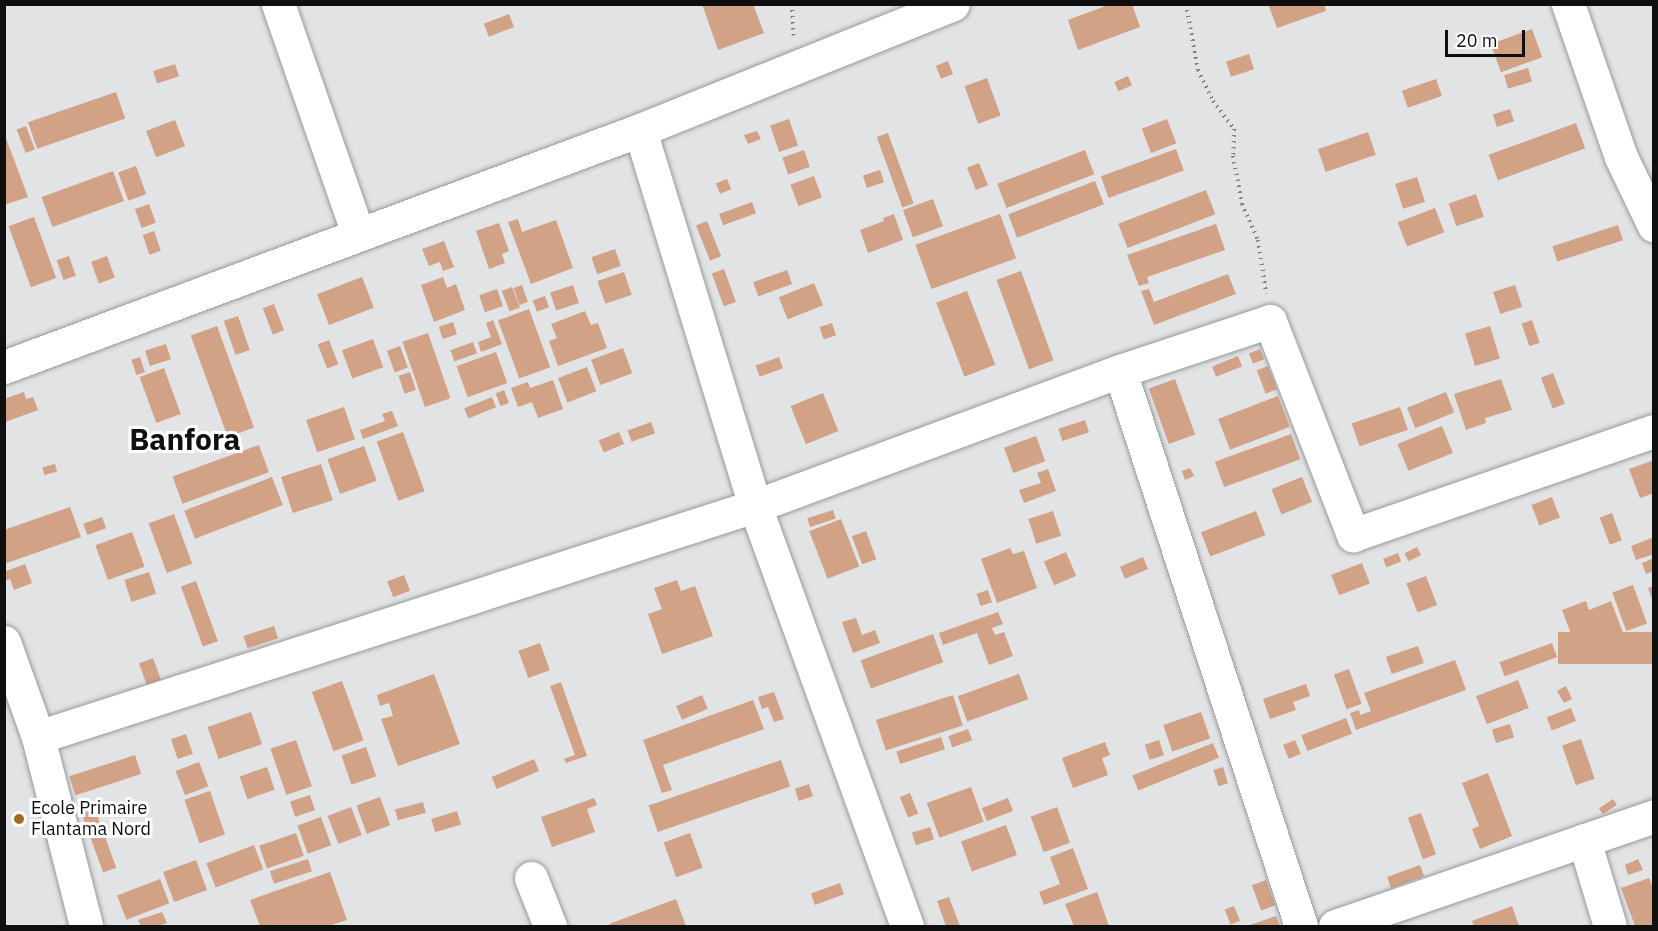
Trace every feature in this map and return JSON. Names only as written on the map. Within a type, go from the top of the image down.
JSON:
[{"type":"street","points":[[278,4],[358,234]]},
{"type":"street","points":[[4,366],[640,129],[952,4]]},
{"type":"street","points":[[1568,4],[1621,157],[1653,226]]},
{"type":"street","points":[[640,129],[755,506],[907,927]]},
{"type":"street","points":[[38,736],[755,506],[1120,371],[1270,321],[1353,535],[1653,431]]},
{"type":"street","points":[[1120,371],[1301,927]]},
{"type":"street","points":[[4,642],[38,736],[86,927]]},
{"type":"street","points":[[1335,927],[1653,816]]},
{"type":"street","points":[[1584,840],[1610,927]]},
{"type":"street","points":[[531,878],[550,927]]},
{"type":"path","points":[[1186,4],[1198,70],[1213,101],[1234,129],[1233,156],[1242,204],[1258,240],[1270,321]]},
{"type":"building","points":[[702,4],[753,4],[764,33],[718,50]]},
{"type":"building","points":[[1111,4],[1132,4],[1140,27],[1078,50],[1068,20]]},
{"type":"building","points":[[1268,4],[1324,4],[1326,11],[1277,28]]},
{"type":"building","points":[[509,14],[514,27],[489,37],[484,24]]},
{"type":"building","points":[[1532,29],[1542,57],[1501,72],[1491,44]]},
{"type":"building","points":[[1249,54],[1254,69],[1231,77],[1226,61]]},
{"type":"building","points":[[948,61],[953,74],[941,79],[936,66]]},
{"type":"building","points":[[175,64],[179,76],[157,83],[153,71]]},
{"type":"building","points":[[1528,68],[1532,81],[1508,89],[1504,75]]},
{"type":"building","points":[[1128,76],[1132,85],[1118,91],[1114,82]]},
{"type":"building","points":[[987,78],[1001,116],[978,124],[964,86]]},
{"type":"building","points":[[1436,79],[1442,96],[1408,108],[1402,91]]},
{"type":"building","points":[[116,92],[125,118],[37,149],[28,122]]},
{"type":"building","points":[[1510,109],[1514,121],[1497,127],[1493,115]]},
{"type":"building","points":[[789,119],[798,145],[779,152],[770,126]]},
{"type":"building","points":[[1167,119],[1176,143],[1151,153],[1142,129]]},
{"type":"building","points":[[175,120],[185,146],[156,157],[146,131]]},
{"type":"building","points":[[1576,123],[1585,148],[1498,180],[1489,155]]},
{"type":"building","points":[[26,126],[35,149],[26,153],[17,130]]},
{"type":"building","points":[[757,131],[761,139],[748,144],[744,135]]},
{"type":"building","points":[[1368,132],[1376,155],[1326,172],[1318,149]]},
{"type":"building","points":[[4,133],[28,197],[4,205]]},
{"type":"building","points":[[888,133],[914,203],[902,208],[877,137]]},
{"type":"building","points":[[1176,149],[1184,171],[1109,198],[1101,176]]},
{"type":"building","points":[[804,150],[810,167],[788,175],[782,157]]},
{"type":"building","points":[[1085,150],[1094,174],[1007,208],[997,184]]},
{"type":"building","points":[[979,163],[988,185],[976,190],[967,168]]},
{"type":"building","points":[[136,166],[146,194],[128,201],[118,172]]},
{"type":"building","points":[[880,170],[884,182],[867,188],[863,176]]},
{"type":"building","points":[[113,171],[124,201],[53,227],[42,197]]},
{"type":"building","points":[[814,176],[822,198],[798,206],[791,185]]},
{"type":"building","points":[[1417,177],[1425,202],[1403,209],[1395,184]]},
{"type":"building","points":[[727,179],[731,189],[720,194],[716,183]]},
{"type":"building","points":[[1095,181],[1104,204],[1017,238],[1008,214]]},
{"type":"building","points":[[1206,190],[1215,214],[1128,248],[1118,224]]},
{"type":"building","points":[[1476,194],[1484,217],[1456,226],[1449,203]]},
{"type":"building","points":[[933,199],[943,226],[913,237],[903,210]]},
{"type":"building","points":[[752,202],[756,213],[723,225],[719,214]]},
{"type":"building","points":[[149,204],[156,223],[142,228],[135,209]]},
{"type":"building","points":[[1435,208],[1444,232],[1407,247],[1398,222]]},
{"type":"building","points":[[894,214],[903,240],[868,253],[860,230],[884,221],[883,218]]},
{"type":"building","points":[[1000,214],[1016,258],[932,289],[915,245]]},
{"type":"building","points":[[34,217],[56,278],[31,287],[9,226]]},
{"type":"building","points":[[518,219],[522,232],[556,220],[573,268],[531,284],[508,222]]},
{"type":"building","points":[[707,221],[721,256],[710,261],[696,225]]},
{"type":"building","points":[[499,223],[509,251],[502,254],[505,263],[489,269],[476,231]]},
{"type":"building","points":[[1216,224],[1225,250],[1147,277],[1149,283],[1139,286],[1127,255]]},
{"type":"building","points":[[1618,225],[1623,240],[1557,262],[1552,246]]},
{"type":"building","points":[[154,231],[161,251],[149,255],[143,235]]},
{"type":"building","points":[[444,241],[454,267],[443,271],[440,262],[429,266],[422,249]]},
{"type":"building","points":[[615,249],[621,266],[597,274],[591,257]]},
{"type":"building","points":[[69,256],[76,276],[64,280],[57,260]]},
{"type":"building","points":[[107,256],[115,278],[99,283],[91,262]]},
{"type":"building","points":[[724,269],[736,302],[724,306],[712,273]]},
{"type":"building","points":[[787,270],[792,284],[758,296],[753,282]]},
{"type":"building","points":[[1021,271],[1053,360],[1029,369],[997,280]]},
{"type":"building","points":[[624,272],[632,295],[605,304],[598,281]]},
{"type":"building","points":[[1228,274],[1236,294],[1154,325],[1141,291],[1149,289],[1154,302]]},
{"type":"building","points":[[362,277],[374,308],[329,325],[317,294]]},
{"type":"building","points":[[443,277],[447,288],[456,284],[465,310],[434,322],[421,285]]},
{"type":"building","points":[[814,283],[823,305],[788,319],[779,297]]},
{"type":"building","points":[[522,285],[528,302],[519,305],[513,288]]},
{"type":"building","points":[[573,285],[579,303],[556,310],[550,292]]},
{"type":"building","points":[[1515,285],[1522,307],[1500,314],[1493,292]]},
{"type":"building","points":[[512,287],[520,308],[510,311],[502,291]]},
{"type":"building","points":[[497,289],[503,306],[485,312],[479,295]]},
{"type":"building","points":[[967,291],[995,365],[965,377],[936,303]]},
{"type":"building","points":[[545,296],[549,307],[537,312],[533,300]]},
{"type":"building","points":[[274,304],[284,330],[273,334],[263,308]]},
{"type":"building","points":[[529,309],[550,367],[519,379],[498,320]]},
{"type":"building","points":[[585,311],[591,325],[598,323],[607,348],[558,366],[549,341],[557,338],[551,324]]},
{"type":"building","points":[[238,316],[250,350],[236,355],[224,321]]},
{"type":"building","points":[[493,320],[502,344],[481,352],[478,342],[491,337],[486,323]]},
{"type":"building","points":[[1532,320],[1540,343],[1529,346],[1522,324]]},
{"type":"building","points":[[453,322],[457,334],[443,339],[439,327]]},
{"type":"building","points":[[832,323],[836,335],[824,339],[820,327]]},
{"type":"building","points":[[217,326],[254,427],[228,437],[191,336]]},
{"type":"building","points":[[1490,326],[1500,359],[1475,366],[1465,334]]},
{"type":"building","points":[[428,333],[450,398],[425,407],[402,342]]},
{"type":"building","points":[[373,339],[383,367],[352,378],[342,350]]},
{"type":"building","points":[[329,340],[338,364],[327,369],[318,344]]},
{"type":"building","points":[[473,342],[477,353],[455,361],[450,350]]},
{"type":"building","points":[[166,344],[171,359],[150,366],[145,351]]},
{"type":"building","points":[[400,346],[408,368],[395,372],[387,351]]},
{"type":"building","points":[[623,348],[632,373],[600,385],[591,360]]},
{"type":"building","points":[[1260,349],[1264,359],[1253,364],[1249,353]]},
{"type":"building","points":[[496,352],[507,383],[468,397],[457,366]]},
{"type":"building","points":[[1238,356],[1242,366],[1216,377],[1212,366]]},
{"type":"building","points":[[140,357],[145,372],[136,375],[131,360]]},
{"type":"building","points":[[779,357],[783,368],[760,377],[756,366]]},
{"type":"building","points":[[1268,366],[1277,389],[1266,394],[1257,370]]},
{"type":"building","points":[[587,367],[596,391],[567,402],[558,378]]},
{"type":"building","points":[[164,368],[181,414],[156,423],[140,377]]},
{"type":"building","points":[[410,372],[416,390],[404,394],[399,376]]},
{"type":"building","points":[[1553,373],[1565,404],[1553,408],[1541,378]]},
{"type":"building","points":[[1175,379],[1195,434],[1169,444],[1149,389]]},
{"type":"building","points":[[1501,379],[1512,410],[1485,418],[1486,423],[1466,430],[1454,394]]},
{"type":"building","points":[[553,380],[563,409],[538,418],[532,402],[518,407],[511,388],[528,382],[530,388]]},
{"type":"building","points":[[504,390],[509,403],[501,406],[496,393]]},
{"type":"building","points":[[24,392],[26,399],[33,397],[38,410],[5,422],[4,399]]},
{"type":"building","points":[[1446,392],[1454,412],[1415,428],[1407,408]]},
{"type":"building","points":[[823,393],[838,431],[806,444],[791,406]]},
{"type":"building","points":[[1278,396],[1290,427],[1230,450],[1218,419]]},
{"type":"building","points":[[492,397],[496,407],[468,418],[464,408]]},
{"type":"building","points":[[344,407],[355,439],[317,452],[306,420]]},
{"type":"building","points":[[1400,407],[1408,430],[1360,446],[1352,424]]},
{"type":"building","points":[[392,411],[398,426],[363,439],[360,430],[385,421],[382,414]]},
{"type":"building","points":[[1085,420],[1089,432],[1062,441],[1058,429]]},
{"type":"building","points":[[651,422],[655,433],[632,442],[628,431]]},
{"type":"building","points":[[1442,426],[1453,453],[1408,471],[1397,444]]},
{"type":"building","points":[[403,432],[425,491],[398,501],[377,442]]},
{"type":"building","points":[[619,432],[624,444],[604,453],[599,441]]},
{"type":"building","points":[[1291,434],[1300,459],[1224,487],[1215,462]]},
{"type":"building","points":[[1036,436],[1045,461],[1013,473],[1004,448]]},
{"type":"building","points":[[259,445],[269,472],[182,504],[173,476]]},
{"type":"building","points":[[364,446],[377,481],[340,494],[327,459]]},
{"type":"building","points":[[1654,460],[1654,493],[1640,498],[1629,469]]},
{"type":"building","points":[[55,464],[57,472],[44,475],[42,467]]},
{"type":"building","points":[[321,464],[333,500],[293,513],[281,477]]},
{"type":"building","points":[[1190,468],[1194,476],[1185,480],[1182,471]]},
{"type":"building","points":[[1048,469],[1056,491],[1024,503],[1019,490],[1041,483],[1037,473]]},
{"type":"building","points":[[272,477],[283,505],[195,539],[184,511]]},
{"type":"building","points":[[1302,477],[1312,502],[1282,514],[1271,489]]},
{"type":"building","points":[[1552,497],[1560,518],[1539,525],[1531,505]]},
{"type":"building","points":[[70,507],[81,537],[4,564],[4,530]]},
{"type":"building","points":[[833,510],[836,519],[810,527],[807,518]]},
{"type":"building","points":[[1053,511],[1061,536],[1036,544],[1028,519]]},
{"type":"building","points":[[1256,511],[1265,535],[1210,556],[1201,532]]},
{"type":"building","points":[[1612,513],[1622,540],[1610,545],[1600,517]]},
{"type":"building","points":[[174,514],[192,564],[167,573],[149,523]]},
{"type":"building","points":[[102,517],[106,528],[87,535],[83,524]]},
{"type":"building","points":[[841,519],[859,567],[828,579],[809,531]]},
{"type":"building","points":[[866,531],[876,559],[862,564],[852,536]]},
{"type":"building","points":[[132,532],[145,567],[108,580],[95,545]]},
{"type":"building","points":[[1654,537],[1654,554],[1636,560],[1631,546]]},
{"type":"building","points":[[1417,547],[1421,555],[1409,561],[1405,553]]},
{"type":"building","points":[[1010,548],[1013,554],[1024,551],[1037,588],[997,603],[981,559]]},
{"type":"building","points":[[1066,552],[1076,576],[1054,585],[1044,561]]},
{"type":"building","points":[[1398,553],[1401,561],[1386,567],[1383,559]]},
{"type":"building","points":[[1143,557],[1148,569],[1125,579],[1120,567]]},
{"type":"building","points":[[1654,558],[1654,571],[1646,574],[1642,563]]},
{"type":"building","points":[[1362,563],[1370,584],[1339,595],[1331,575]]},
{"type":"building","points":[[25,564],[32,583],[14,590],[10,579],[4,581],[4,572]]},
{"type":"building","points":[[149,572],[156,594],[131,602],[124,580]]},
{"type":"building","points":[[404,575],[410,591],[393,597],[387,581]]},
{"type":"building","points":[[1426,576],[1437,605],[1418,612],[1406,584]]},
{"type":"building","points":[[677,580],[681,591],[695,586],[713,636],[662,654],[648,614],[662,609],[654,588]]},
{"type":"building","points":[[196,581],[218,641],[203,647],[181,586]]},
{"type":"building","points":[[1633,585],[1647,624],[1626,631],[1612,593]]},
{"type":"building","points":[[1654,586],[1654,602],[1653,602],[1648,588]]},
{"type":"building","points":[[988,590],[992,602],[981,606],[977,594]]},
{"type":"building","points":[[1586,601],[1589,610],[1611,601],[1623,633],[1577,650],[1562,610]]},
{"type":"building","points":[[998,612],[1003,624],[992,628],[995,635],[1004,632],[1013,656],[989,665],[977,633],[943,645],[939,633]]},
{"type":"building","points":[[856,618],[862,635],[875,630],[880,643],[853,653],[842,622]]},
{"type":"building","points":[[274,626],[278,638],[248,648],[244,636]]},
{"type":"building","points":[[1558,632],[1654,632],[1654,664],[1558,664]]},
{"type":"building","points":[[933,634],[943,662],[871,689],[861,660]]},
{"type":"building","points":[[540,643],[550,670],[528,678],[518,651]]},
{"type":"building","points":[[1552,643],[1557,657],[1505,676],[1499,662]]},
{"type":"building","points":[[1418,646],[1424,663],[1392,674],[1386,657]]},
{"type":"building","points":[[153,658],[161,680],[147,685],[139,663]]},
{"type":"building","points":[[1455,660],[1466,690],[1356,730],[1350,713],[1359,710],[1360,715],[1371,711],[1364,693]]},
{"type":"building","points":[[1349,669],[1362,704],[1347,709],[1334,674]]},
{"type":"building","points":[[434,674],[460,744],[398,766],[381,719],[393,716],[389,703],[380,706],[377,695]]},
{"type":"building","points":[[1019,674],[1028,699],[967,722],[958,696]]},
{"type":"building","points":[[1518,680],[1529,708],[1487,724],[1476,696]]},
{"type":"building","points":[[342,681],[364,740],[333,751],[312,692]]},
{"type":"building","points":[[561,682],[587,756],[566,763],[564,759],[575,755],[550,686]]},
{"type":"building","points":[[1306,684],[1310,696],[1293,702],[1296,710],[1270,719],[1263,699]]},
{"type":"building","points":[[1566,686],[1572,699],[1564,703],[1557,691]]},
{"type":"building","points":[[774,692],[784,719],[774,722],[768,707],[762,709],[758,697]]},
{"type":"building","points":[[702,695],[708,709],[682,720],[676,706]]},
{"type":"building","points":[[953,695],[963,725],[886,750],[876,720]]},
{"type":"building","points":[[753,700],[764,729],[663,765],[672,790],[662,793],[643,740]]},
{"type":"building","points":[[1571,708],[1576,721],[1552,730],[1547,717]]},
{"type":"building","points":[[251,712],[262,744],[219,759],[208,727]]},
{"type":"building","points":[[1201,712],[1210,738],[1172,751],[1163,725]]},
{"type":"building","points":[[1346,718],[1352,734],[1307,751],[1301,735]]},
{"type":"building","points":[[1510,724],[1514,737],[1496,743],[1492,730]]},
{"type":"building","points":[[968,729],[972,740],[952,747],[948,736]]},
{"type":"building","points":[[186,734],[193,754],[178,759],[171,739]]},
{"type":"building","points":[[941,737],[945,749],[900,764],[896,752]]},
{"type":"building","points":[[1581,739],[1595,779],[1576,785],[1562,746]]},
{"type":"building","points":[[296,740],[312,786],[286,795],[270,749]]},
{"type":"building","points":[[1159,740],[1164,755],[1150,760],[1145,745]]},
{"type":"building","points":[[1295,740],[1301,754],[1289,759],[1283,745]]},
{"type":"building","points":[[1105,742],[1110,755],[1102,758],[1108,775],[1073,788],[1062,758]]},
{"type":"building","points":[[1213,743],[1219,758],[1138,790],[1132,776]]},
{"type":"building","points":[[366,747],[376,776],[352,785],[341,755]]},
{"type":"building","points":[[135,755],[141,774],[76,795],[69,776]]},
{"type":"building","points":[[534,759],[539,771],[497,789],[492,777]]},
{"type":"building","points":[[781,760],[790,786],[658,832],[649,806]]},
{"type":"building","points":[[199,762],[208,786],[185,795],[176,771]]},
{"type":"building","points":[[267,767],[275,790],[247,799],[240,776]]},
{"type":"building","points":[[1223,767],[1228,783],[1218,786],[1213,770]]},
{"type":"building","points":[[1488,773],[1512,836],[1480,849],[1472,829],[1479,826],[1462,783]]},
{"type":"building","points":[[809,784],[813,796],[799,801],[795,789]]},
{"type":"building","points":[[971,787],[984,822],[939,838],[927,803]]},
{"type":"building","points":[[210,791],[225,834],[199,843],[184,800]]},
{"type":"building","points":[[910,793],[918,813],[908,818],[900,797]]},
{"type":"building","points":[[310,795],[315,810],[295,817],[290,801]]},
{"type":"building","points":[[380,797],[390,825],[367,834],[357,806]]},
{"type":"building","points":[[594,798],[597,805],[587,809],[595,832],[552,847],[541,817]]},
{"type":"building","points":[[1008,798],[1013,811],[987,821],[982,808]]},
{"type":"building","points":[[1613,799],[1617,805],[1603,814],[1599,809]]},
{"type":"building","points":[[92,801],[116,868],[103,873],[79,806]]},
{"type":"building","points":[[423,802],[426,813],[398,820],[395,810]]},
{"type":"building","points":[[351,807],[362,835],[338,844],[328,816]]},
{"type":"building","points":[[1057,807],[1070,843],[1044,852],[1031,817]]},
{"type":"building","points":[[457,811],[461,824],[435,832],[431,819]]},
{"type":"building","points":[[1421,813],[1436,854],[1423,859],[1408,818]]},
{"type":"building","points":[[321,817],[331,845],[308,854],[298,826]]},
{"type":"building","points":[[1006,825],[1017,855],[972,871],[961,841]]},
{"type":"building","points":[[930,827],[934,839],[916,845],[912,833]]},
{"type":"building","points":[[296,833],[304,856],[267,868],[259,846]]},
{"type":"building","points":[[690,833],[703,868],[676,877],[664,843]]},
{"type":"building","points":[[254,845],[263,869],[216,888],[206,863]]},
{"type":"building","points":[[1073,848],[1088,889],[1044,905],[1039,892],[1060,884],[1050,857]]},
{"type":"building","points":[[308,859],[312,871],[274,884],[270,871]]},
{"type":"building","points":[[1638,859],[1643,870],[1628,875],[1625,865]]},
{"type":"building","points":[[196,860],[207,890],[174,902],[163,872]]},
{"type":"building","points":[[1420,865],[1424,876],[1391,888],[1387,877]]},
{"type":"building","points":[[330,872],[347,920],[329,926],[260,926],[250,900]]},
{"type":"building","points":[[1649,878],[1654,890],[1654,926],[1635,926],[1621,888]]},
{"type":"building","points":[[160,879],[169,903],[126,920],[117,895]]},
{"type":"building","points":[[1266,880],[1275,905],[1261,911],[1252,885]]},
{"type":"building","points":[[840,883],[844,894],[815,905],[811,894]]},
{"type":"building","points":[[1097,892],[1109,926],[1074,926],[1065,904]]},
{"type":"building","points":[[949,897],[960,926],[946,926],[937,901]]},
{"type":"building","points":[[676,899],[686,926],[610,926],[609,924]]},
{"type":"building","points":[[1234,906],[1240,921],[1231,925],[1225,910]]},
{"type":"building","points":[[1512,906],[1519,926],[1474,926],[1472,921]]},
{"type":"building","points":[[162,912],[167,923],[157,926],[141,926],[138,920]]},
{"type":"building","points":[[1276,916],[1280,926],[1247,926]]},
{"type":"place","name":"Ecole Primaire Flantama Nord","points":[[19,819]]},
{"type":"district","name":"Banfora","points":[[185,439]]}]
